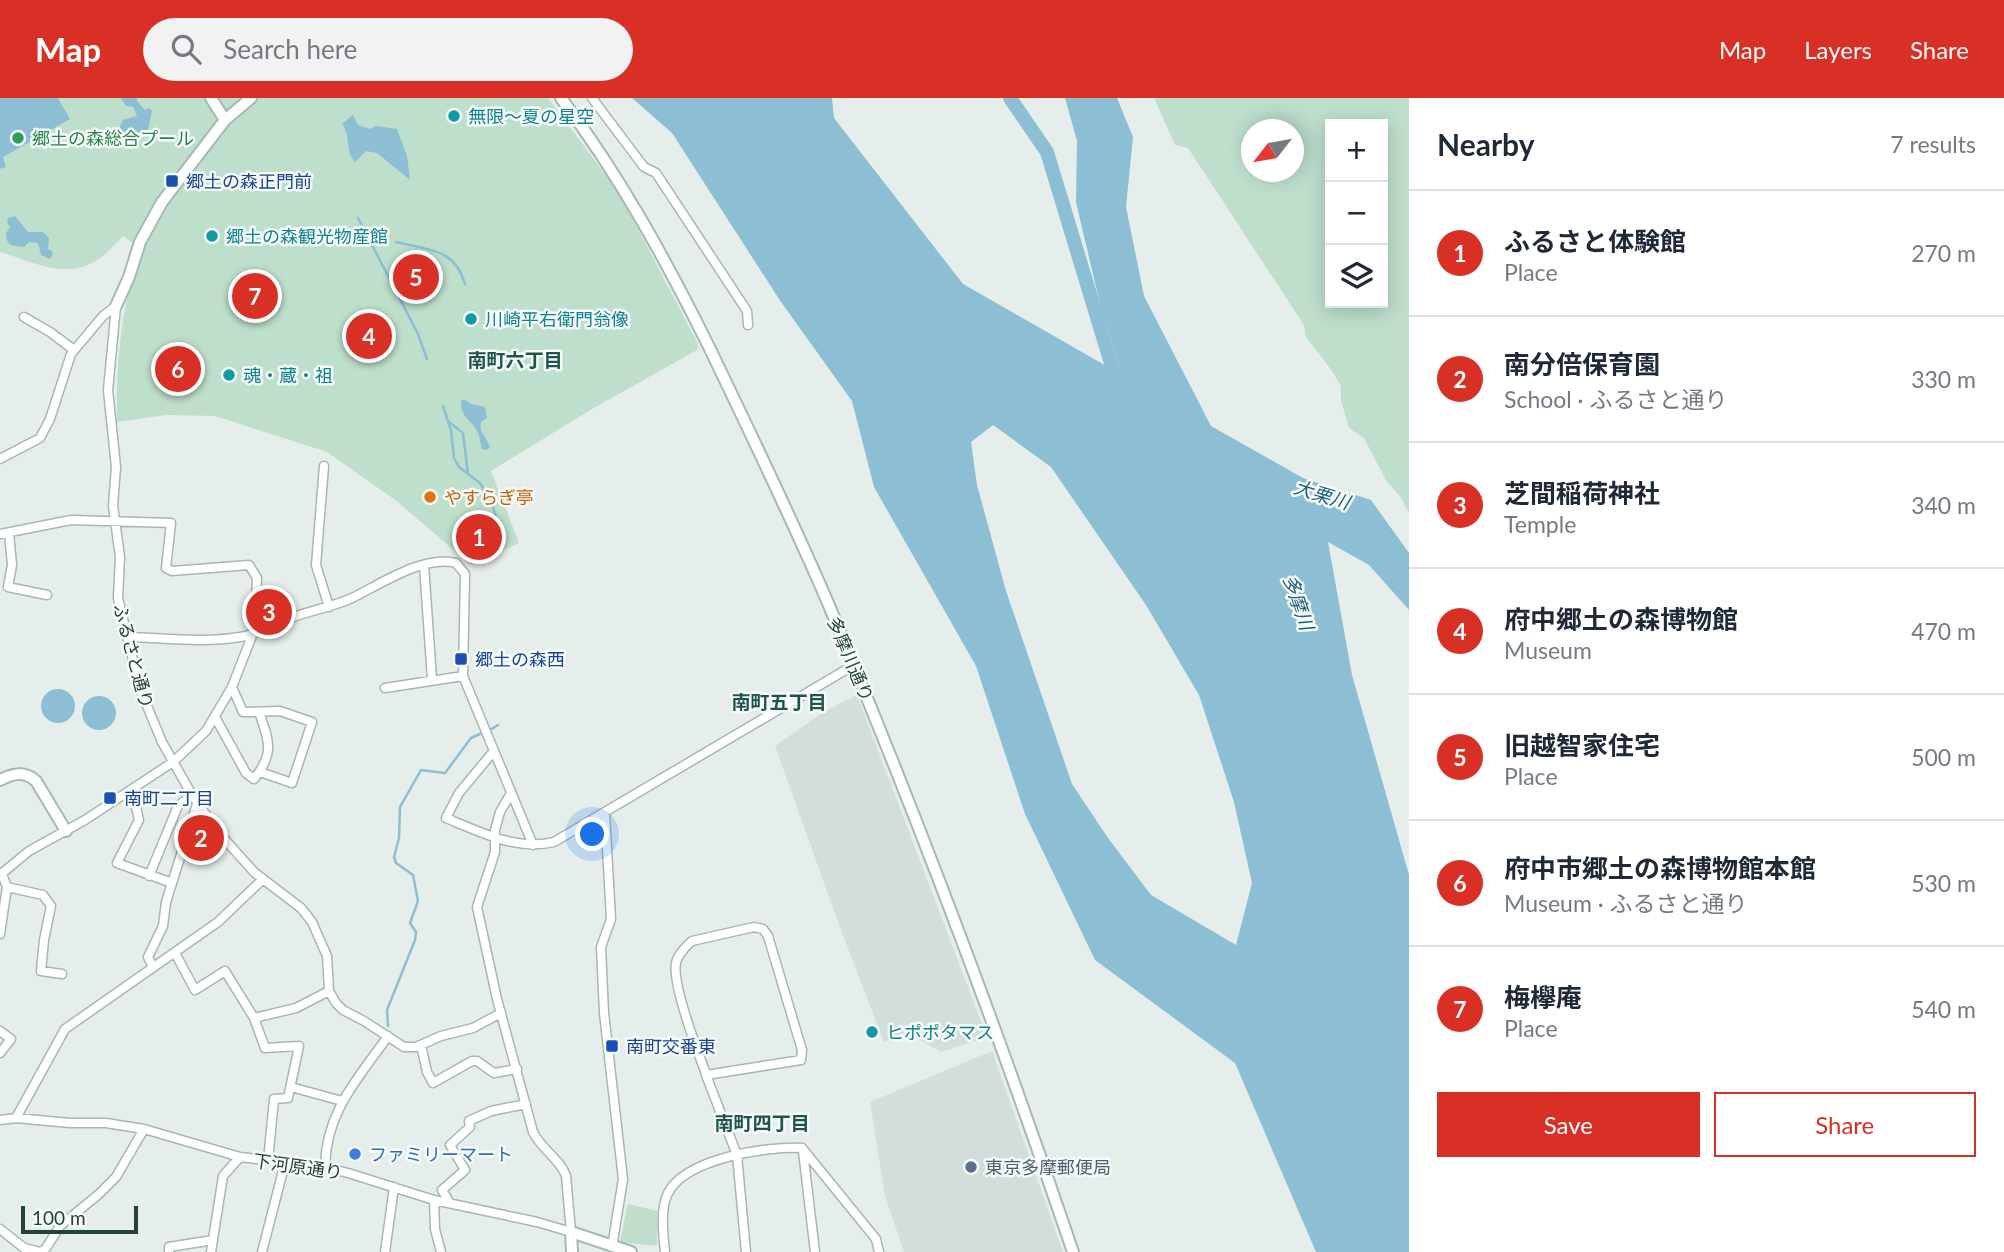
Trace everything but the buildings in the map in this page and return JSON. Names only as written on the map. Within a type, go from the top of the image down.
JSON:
[{"type":"street","points":[[211,98],[225,120],[251,98]]},
{"type":"street","name":"多摩川通り","points":[[561,98],[621,186],[685,297],[770,471],[854,665],[930,858],[1073,1252]]},
{"type":"street","points":[[592,98],[644,167],[656,173],[747,311],[748,326]]},
{"type":"street","name":"ふるさと通り","points":[[225,120],[162,202],[140,242],[116,306],[108,390],[116,467],[114,521],[120,557],[118,598],[140,689],[173,762],[197,804],[219,833],[262,879],[301,908],[312,922],[327,956],[329,991]]},
{"type":"street","points":[[0,459],[40,438],[50,419],[74,350],[103,316],[116,306]]},
{"type":"street","points":[[24,317],[74,350]]},
{"type":"street","points":[[324,467],[316,565],[329,607]]},
{"type":"street","points":[[0,934],[7,887],[1,874],[29,851],[66,831],[173,762],[206,731],[232,687],[255,628],[258,593],[257,578],[249,565],[173,571],[166,568],[172,523],[58,521],[5,534],[12,565],[8,587],[47,595]]},
{"type":"street","points":[[128,637],[225,639],[252,635],[283,620],[329,607],[424,565],[440,561],[453,562],[462,567],[465,573],[463,677],[533,845]]},
{"type":"street","points":[[424,565],[432,680]]},
{"type":"street","points":[[494,752],[459,793],[446,818],[495,837],[533,845],[554,842],[854,665]]},
{"type":"street","points":[[384,688],[463,677]]},
{"type":"street","points":[[232,687],[243,712],[280,711],[313,722],[292,783],[260,772]]},
{"type":"street","points":[[215,717],[246,773],[254,779],[270,751],[259,712]]},
{"type":"street","points":[[0,780],[20,773],[29,775],[36,781],[66,831]]},
{"type":"street","points":[[132,789],[139,820],[117,863],[172,883]]},
{"type":"street","points":[[511,793],[500,812],[495,830],[495,852],[477,906],[501,1013],[536,1139],[565,1171],[572,1252]]},
{"type":"street","points":[[149,876],[178,806],[192,795]]},
{"type":"street","points":[[153,967],[148,957],[163,926],[166,902],[197,804]]},
{"type":"street","points":[[605,813],[611,919],[601,947],[604,1013],[622,1179],[612,1247]]},
{"type":"street","points":[[16,1118],[65,1029],[218,922],[262,879]]},
{"type":"street","points":[[7,887],[43,895],[51,906],[41,971],[62,974]]},
{"type":"street","points":[[706,1075],[801,1060],[802,1050],[768,936],[763,929],[754,927],[692,941],[676,962],[676,977],[692,1037],[706,1075],[737,1155],[746,1252]]},
{"type":"street","points":[[175,953],[195,990],[225,971],[254,1018],[265,1048],[299,1046],[288,1098],[274,1099],[268,1161]]},
{"type":"street","points":[[254,1018],[296,1008],[329,991],[343,1010],[404,1047],[421,1045],[441,1036],[473,1028],[501,1013]]},
{"type":"street","points":[[0,1031],[11,1039],[0,1053]]},
{"type":"street","points":[[324,1167],[325,1143],[342,1101],[388,1036]]},
{"type":"street","points":[[421,1045],[427,1072],[433,1083],[472,1061],[477,1061],[494,1073],[517,1069]]},
{"type":"street","points":[[292,1087],[342,1101]]},
{"type":"street","points":[[450,1203],[442,1189],[465,1170],[450,1144],[470,1127],[468,1121],[491,1111],[526,1104]]},
{"type":"street","name":"下河原通り","points":[[1,1122],[16,1118],[106,1123],[144,1129],[240,1157],[324,1167],[434,1200],[537,1222],[631,1252]]},
{"type":"street","points":[[0,1229],[28,1250],[40,1252],[46,1248],[60,1226],[116,1177],[144,1129]]},
{"type":"street","points":[[664,1252],[664,1212],[673,1186],[696,1169],[737,1155],[802,1148]]},
{"type":"street","points":[[802,1148],[815,1252]]},
{"type":"street","points":[[802,1148],[876,1239],[879,1252]]},
{"type":"street","points":[[211,1252],[223,1177],[240,1157]]},
{"type":"street","points":[[262,1252],[285,1163]]},
{"type":"street","points":[[385,1252],[394,1187]]},
{"type":"street","points":[[434,1200],[435,1229],[441,1252]]},
{"type":"street","points":[[169,1252],[169,1247],[213,1240]]},
{"type":"shaded area","points":[[857,695],[987,1037],[941,1052],[906,1032],[884,1042],[775,746],[825,711]]},
{"type":"shaded area","points":[[992,1051],[1063,1252],[904,1252],[885,1196],[870,1102]]},
{"type":"green space","points":[[0,98],[548,98],[620,194],[698,344],[697,350],[592,409],[491,471],[519,543],[471,565],[398,502],[327,452],[215,416],[166,415],[117,422],[121,334],[141,249],[123,236],[99,259],[74,269],[50,268],[0,252]]},
{"type":"green space","points":[[1154,98],[1409,98],[1409,513],[1400,496],[1387,482],[1364,438],[1349,428],[1341,400],[1341,386],[1306,337],[1304,325],[1188,148],[1175,145]]},
{"type":"green space","points":[[629,1204],[657,1211],[657,1246],[620,1242]]},
{"type":"water","name":"郷土の森総合プール","points":[[0,98],[58,98],[70,119],[3,157],[6,167],[0,169]]},
{"type":"water","points":[[121,98],[137,98],[145,110],[149,108],[152,111],[148,130],[132,135],[122,134],[119,128],[123,120],[137,116],[133,107],[126,106]]},
{"type":"water","name":"大栗川","points":[[632,98],[832,98],[834,118],[963,284],[1122,375],[1100,304],[1076,202],[1077,141],[1065,98],[1117,98],[1133,137],[1126,207],[1144,296],[1211,426],[1303,478],[1371,500],[1409,553],[1409,610],[1369,565],[1328,542],[1352,675],[1409,875],[1409,1252],[1316,1252],[1235,1063],[1095,960],[1025,814],[976,666],[874,487],[852,401],[781,302],[672,133]],"holes":[[[993,425],[1051,467],[1146,605],[1199,695],[1234,802],[1252,883],[1236,945],[1151,895],[1072,784],[1006,591],[977,485],[971,442]]]},
{"type":"water","points":[[353,115],[358,125],[370,129],[376,126],[397,129],[407,156],[410,180],[377,153],[366,151],[355,162],[342,124]]},
{"type":"water","points":[[15,216],[28,232],[43,232],[49,238],[48,249],[53,255],[50,259],[41,255],[38,243],[29,242],[24,247],[11,245],[7,241],[6,233],[10,227],[8,218]]},
{"type":"water","points":[[464,399],[471,404],[485,407],[487,418],[480,426],[490,448],[486,450],[482,449],[475,427],[464,415],[461,401]]},
{"type":"water","points":[[58,689],[70,694],[75,706],[70,718],[58,723],[46,718],[41,706],[46,694]]},
{"type":"water","points":[[99,696],[111,701],[116,713],[111,725],[99,730],[87,725],[82,713],[87,701]]},
{"type":"waterway","name":"多摩川","points":[[1010,98],[1047,152],[1113,370],[1125,381]]},
{"type":"waterway","points":[[358,218],[418,334],[427,359]]},
{"type":"waterway","points":[[396,242],[439,252],[454,263],[465,284]]},
{"type":"waterway","points":[[443,406],[451,430],[454,458],[459,467],[480,483],[492,504],[496,529]]},
{"type":"waterway","points":[[448,421],[463,433],[468,474]]},
{"type":"waterway","points":[[490,730],[498,725]]},
{"type":"waterway","points":[[388,1026],[387,1010],[415,940],[416,932],[410,923],[418,901],[413,875],[396,863],[394,857],[399,838],[400,807],[421,770],[445,773],[471,738],[480,734]]},
{"type":"place","name":"無限～夏の星空","points":[[454,116]]},
{"type":"place","name":"郷土の森総合プール","points":[[18,138]]},
{"type":"place","name":"郷土の森正門前","points":[[172,181]]},
{"type":"place","name":"郷土の森観光物産館","points":[[212,236]]},
{"type":"place","name":"旧越智家住宅","points":[[416,277]]},
{"type":"place","name":"梅欅庵","points":[[255,296]]},
{"type":"place","name":"川崎平右衛門翁像","points":[[471,319]]},
{"type":"place","name":"府中郷土の森博物館","points":[[369,336]]},
{"type":"place","name":"府中市郷土の森博物館本館","points":[[178,369]]},
{"type":"place","name":"魂・蔵・祖","points":[[229,375]]},
{"type":"place","name":"やすらぎ亭","points":[[430,497]]},
{"type":"place","name":"ふるさと体験館","points":[[479,537]]},
{"type":"place","name":"芝間稲荷神社","points":[[269,612]]},
{"type":"place","name":"郷土の森西","points":[[461,659]]},
{"type":"place","name":"南町二丁目","points":[[110,798]]},
{"type":"place","name":"南分倍保育園","points":[[201,838]]},
{"type":"place","name":"ヒポポタマス","points":[[872,1032]]},
{"type":"place","name":"南町交番東","points":[[612,1046]]},
{"type":"place","name":"ファミリーマート","points":[[355,1154]]},
{"type":"place","name":"東京多摩郵便局","points":[[971,1167]]},
{"type":"district","name":"南町六丁目","points":[[515,359]]},
{"type":"district","name":"南町五丁目","points":[[779,701]]},
{"type":"district","name":"南町四丁目","points":[[762,1122]]}]
